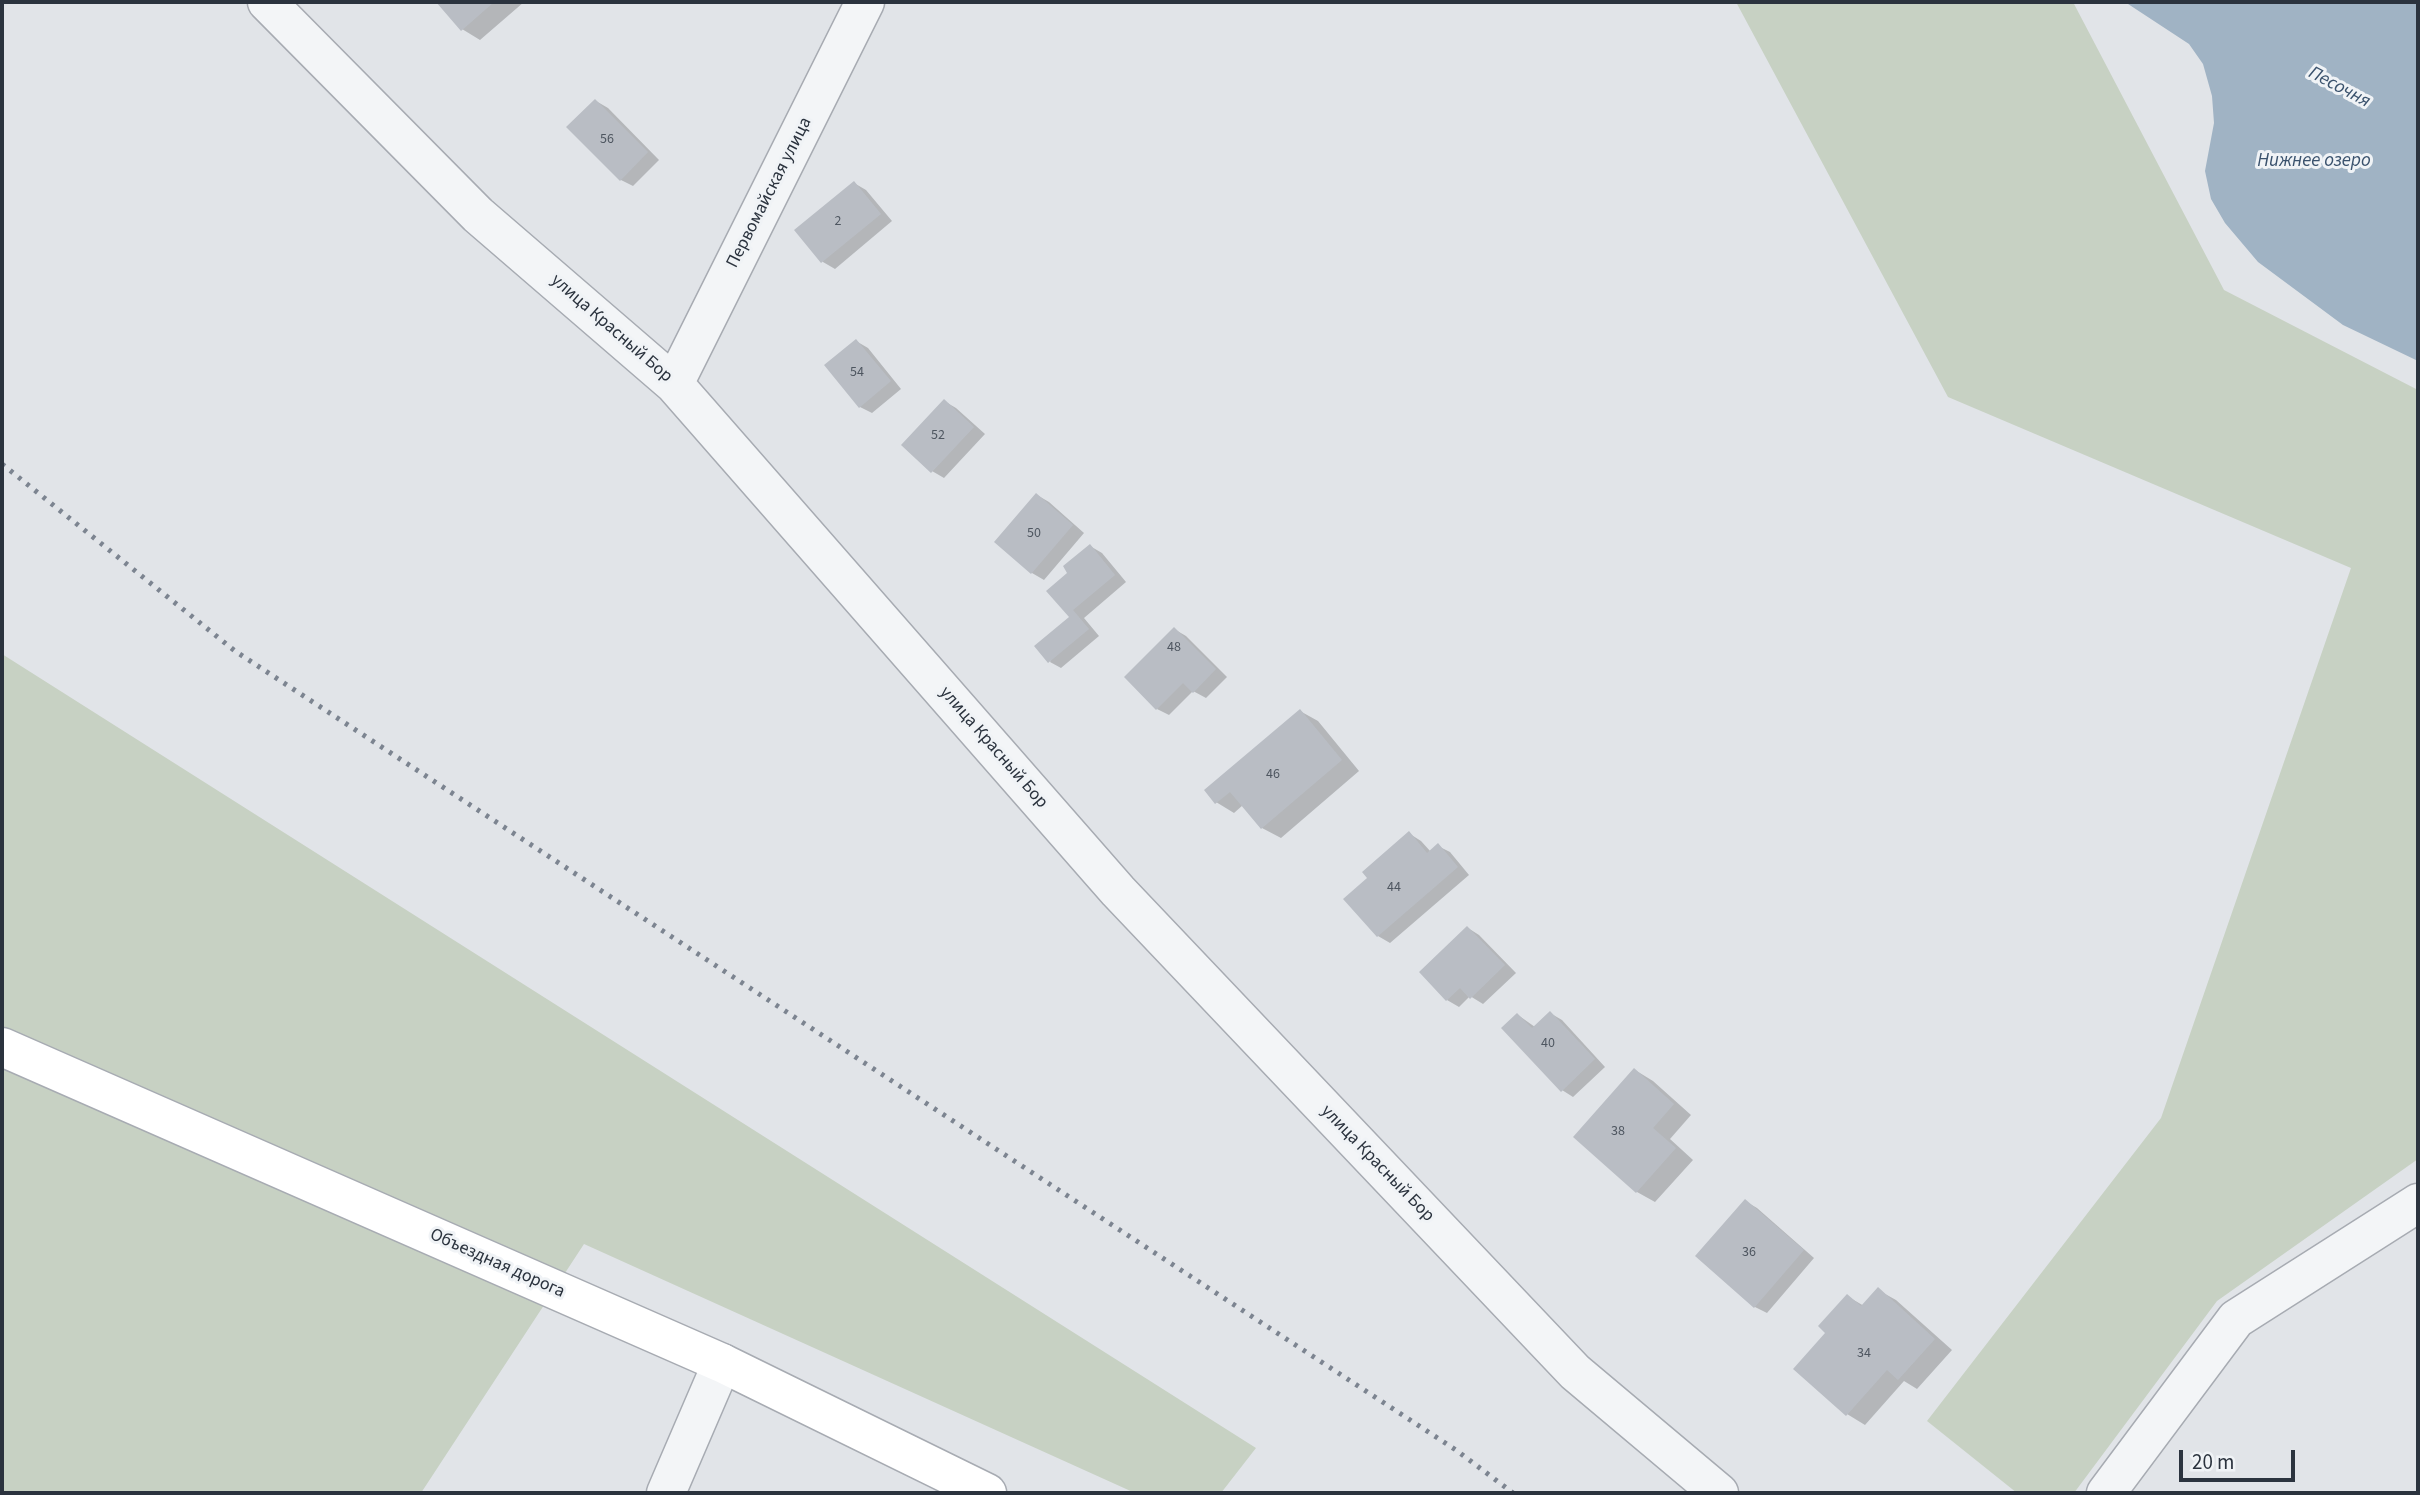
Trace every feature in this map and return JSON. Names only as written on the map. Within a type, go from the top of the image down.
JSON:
[{"type":"main road","name":"Объездная дорога","points":[[2,1047],[722,1363],[987,1493]]},
{"type":"street","name":"улица Красный Бор","points":[[267,2],[478,215],[674,384],[1118,891],[1575,1373],[1719,1493]]},
{"type":"street","name":"Первомайская улица","points":[[674,384],[865,2]]},
{"type":"street","points":[[2106,1493],[2236,1319],[2418,1203]]},
{"type":"street","points":[[666,1493],[722,1363]]},
{"type":"green space","points":[[1736,2],[2073,2],[2224,290],[2418,390],[2418,1159],[2217,1301],[2074,1493],[2017,1493],[1927,1421],[2161,1118],[2351,568],[1948,397]]},
{"type":"green space","points":[[2,654],[1256,1448],[1221,1493],[1135,1493],[584,1244],[421,1493],[2,1493]]},
{"type":"water","name":"Нижнее озеро","points":[[2125,2],[2418,2],[2418,361],[2343,325],[2258,262],[2225,223],[2211,199],[2205,171],[2214,123],[2212,96],[2203,64],[2189,44]]},
{"type":"building","points":[[436,2],[494,2],[461,31]]},
{"type":"building","points":[[595,99],[648,152],[620,181],[566,127]]},
{"type":"building","points":[[854,181],[881,214],[821,263],[794,230]]},
{"type":"building","points":[[856,339],[891,381],[859,408],[824,365]]},
{"type":"building","points":[[944,399],[974,427],[931,473],[901,445]]},
{"type":"building","points":[[1036,493],[1073,525],[1031,574],[994,542]]},
{"type":"building","points":[[1090,544],[1115,575],[1073,610],[1089,629],[1048,663],[1034,646],[1069,617],[1046,591],[1067,573],[1063,566]]},
{"type":"building","points":[[1174,627],[1216,669],[1193,693],[1183,683],[1156,710],[1124,677]]},
{"type":"building","points":[[1300,709],[1342,760],[1261,829],[1230,792],[1215,804],[1204,790]]},
{"type":"building","points":[[1409,831],[1427,853],[1438,843],[1458,867],[1377,937],[1343,899],[1367,878],[1362,872]]},
{"type":"building","points":[[1467,926],[1505,965],[1470,999],[1460,988],[1446,1001],[1419,972]]},
{"type":"building","points":[[1550,1011],[1595,1059],[1561,1092],[1501,1028],[1517,1013],[1532,1028]]},
{"type":"building","points":[[1634,1068],[1674,1104],[1653,1128],[1676,1148],[1636,1193],[1573,1137]]},
{"type":"building","points":[[1745,1199],[1804,1250],[1754,1308],[1695,1256]]},
{"type":"building","points":[[1878,1287],[1935,1339],[1898,1380],[1887,1370],[1846,1416],[1793,1369],[1825,1333],[1818,1326],[1847,1294],[1861,1306]]},
{"type":"railway","points":[[2,464],[235,651],[1456,1450],[1513,1493]]},
{"type":"water label","name":"Песочня","points":[[2339,88]]}]
